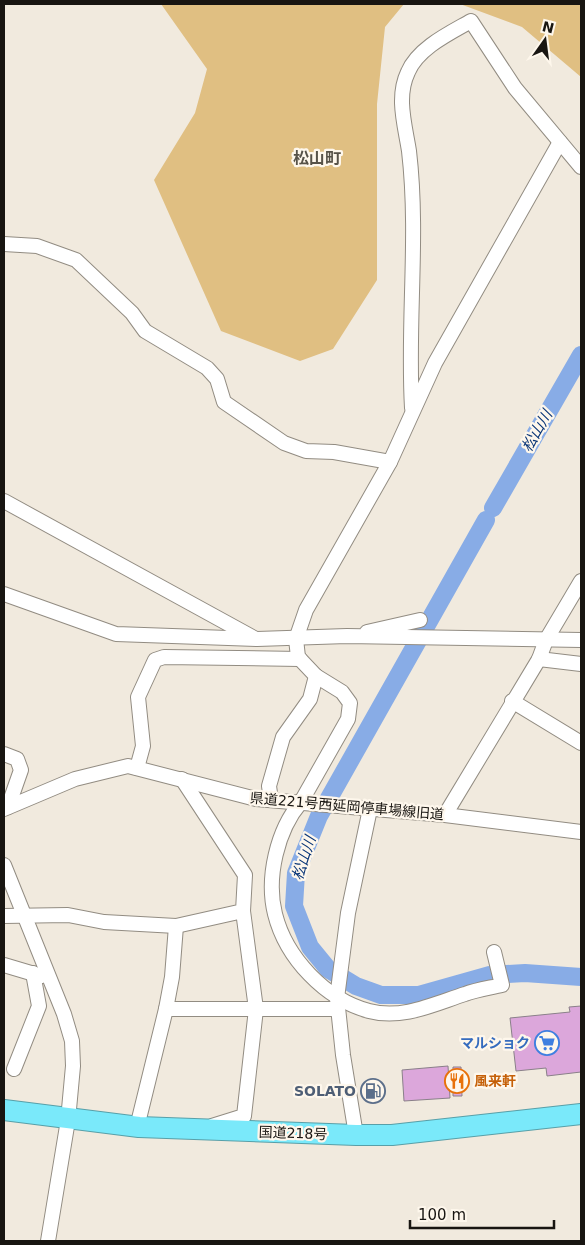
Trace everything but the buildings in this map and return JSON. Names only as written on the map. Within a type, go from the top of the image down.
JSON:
[{"type":"highway","name":"国道218号","points":[[4,1110],[66,1128],[139,1127],[356,1135],[392,1135],[581,1114]]},
{"type":"street","points":[[412,412],[409,356],[414,214],[401,97],[408,71],[432,43],[472,21],[515,88],[581,167]]},
{"type":"street","points":[[494,952],[501,984],[466,993],[434,1006],[398,1014],[370,1012],[338,1001],[309,975],[287,942],[275,913],[273,880],[277,849],[292,814],[301,802],[348,719],[350,703],[342,692],[316,676],[300,660],[296,639],[306,610],[390,462],[435,363],[560,142]]},
{"type":"street","points":[[4,244],[37,246],[76,260],[132,313],[145,331],[207,368],[217,379],[224,402],[284,443],[306,451],[334,452],[390,462]]},
{"type":"street","points":[[4,501],[257,639]]},
{"type":"street","points":[[444,815],[539,659],[546,640],[581,581]]},
{"type":"street","points":[[4,594],[116,634],[257,639],[347,636],[581,640]]},
{"type":"street","points":[[347,636],[420,620]]},
{"type":"street","points":[[137,768],[143,746],[138,697],[156,660],[164,657],[300,660]]},
{"type":"street","points":[[539,659],[581,664]]},
{"type":"street","points":[[271,800],[269,786],[283,737],[310,699],[316,676]]},
{"type":"street","points":[[512,701],[581,743]]},
{"type":"street","points":[[4,754],[17,759],[21,770],[6,808]]},
{"type":"street","name":"県道221号西延岡停車場線旧道","points":[[6,808],[75,779],[128,766],[230,793],[271,800],[444,815],[581,832]]},
{"type":"street","points":[[182,779],[245,875],[243,912],[256,1009],[244,1116],[196,1130]]},
{"type":"street","points":[[356,1135],[344,1065],[338,1001],[348,913],[370,809]]},
{"type":"street","points":[[4,865],[64,1014],[72,1041],[73,1066],[66,1128],[48,1241]]},
{"type":"street","points":[[4,916],[25,918],[68,915],[104,922],[176,926],[243,912]]},
{"type":"street","points":[[139,1127],[138,1123],[172,977],[176,926]]},
{"type":"street","points":[[4,965],[49,978]]},
{"type":"street","points":[[14,1069],[39,1006],[33,973]]},
{"type":"street","points":[[166,1008],[256,1009],[338,1001]]},
{"type":"shaded area","points":[[161,4],[404,4],[385,27],[377,104],[377,280],[333,349],[300,361],[221,331],[154,180],[195,113],[207,69]]},
{"type":"shaded area","points":[[460,4],[581,4],[581,77],[522,27]]},
{"type":"waterway","name":"松山川","points":[[493,508],[581,355]]},
{"type":"waterway","name":"松山川","points":[[486,520],[319,816],[296,873],[294,906],[310,947],[328,969],[356,986],[381,995],[419,995],[490,975],[525,973],[581,977]]},
{"type":"place","name":"マルショク","points":[[547,1043]]},
{"type":"place","name":"風来軒","points":[[457,1081]]},
{"type":"place","name":"SOLATO","points":[[373,1091]]},
{"type":"district","name":"松山町","points":[[317,158]]}]
